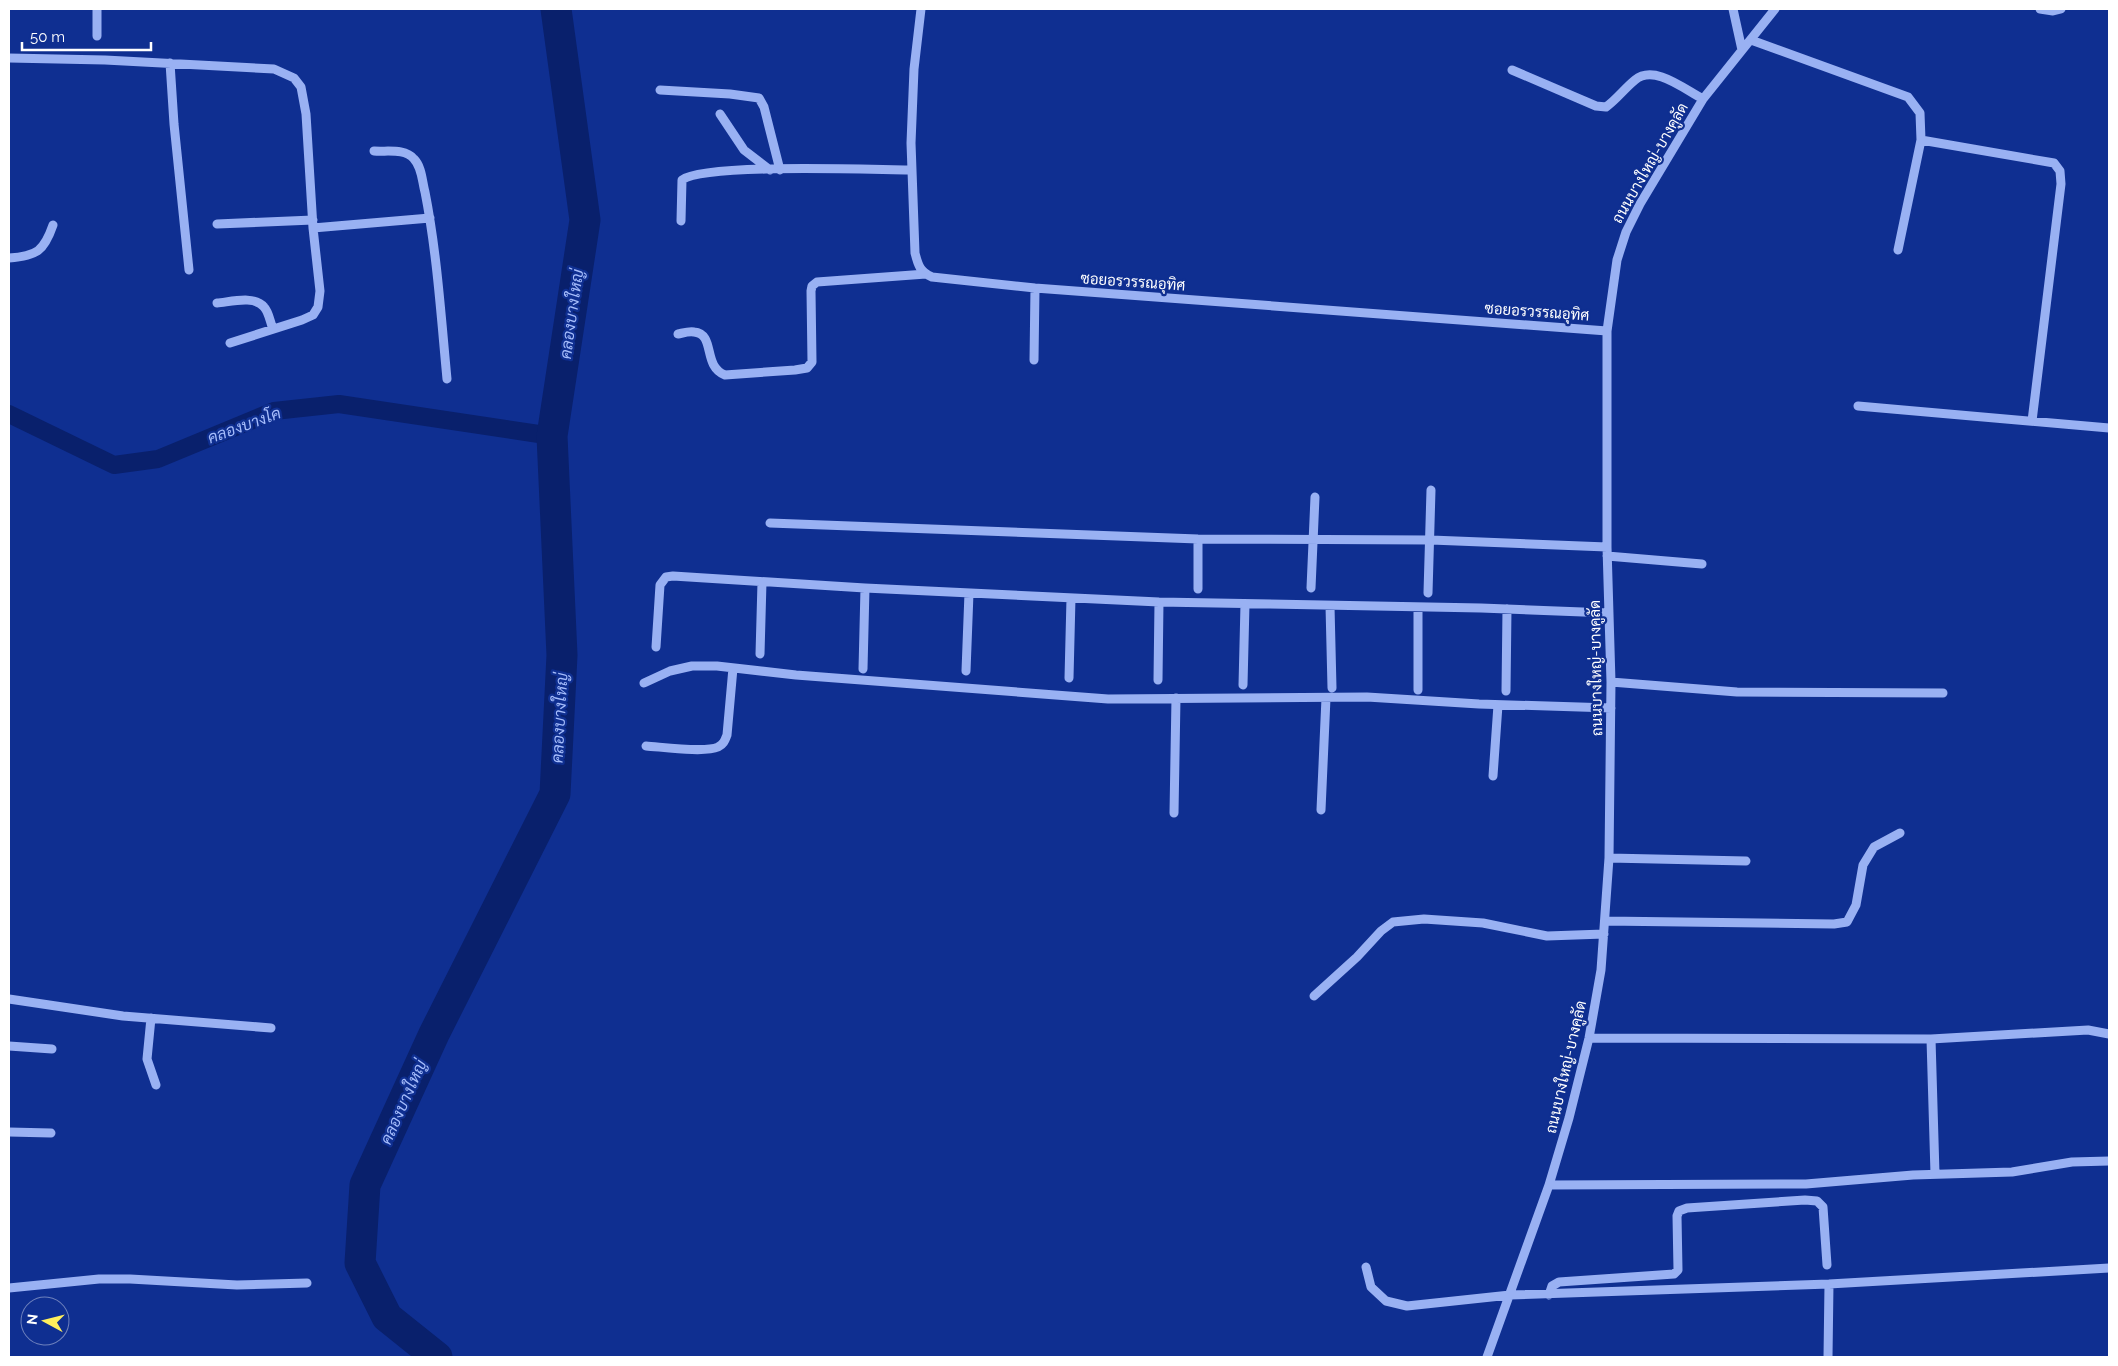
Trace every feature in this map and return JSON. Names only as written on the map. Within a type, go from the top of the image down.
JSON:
[{"type":"street","points":[[97,9],[97,36]]},
{"type":"street","points":[[921,9],[914,69],[912,170],[915,253],[921,270],[926,274]]},
{"type":"street","points":[[1733,9],[1742,50]]},
{"type":"street","name":"ถนนบางใหญ่-บางคูลัด","points":[[1488,1357],[1549,1185],[1570,1118],[1589,1038],[1601,970],[1608,858],[1611,708],[1607,551],[1607,331],[1617,260],[1626,232],[1640,204],[1703,99],[1775,9]]},
{"type":"street","points":[[2040,9],[2053,11],[2061,9]]},
{"type":"street","points":[[1751,40],[1908,97],[1920,113],[1921,140],[1898,250]]},
{"type":"street","points":[[9,58],[274,68],[294,78],[301,87],[306,114],[313,224],[320,291],[318,307],[313,315],[230,343]]},
{"type":"street","points":[[170,63],[174,124],[189,270]]},
{"type":"street","points":[[1512,70],[1596,106],[1606,107],[1636,79],[1646,74],[1656,74],[1703,99]]},
{"type":"street","points":[[660,90],[730,94],[759,98],[764,107],[775,170]]},
{"type":"street","points":[[720,114],[744,150],[775,170]]},
{"type":"street","points":[[1921,140],[2054,163],[2060,171],[2061,184],[2032,422]]},
{"type":"street","points":[[374,151],[403,152],[411,155],[416,161],[430,218],[447,379]]},
{"type":"street","points":[[681,221],[682,180],[695,174],[775,170],[912,170]]},
{"type":"street","points":[[217,224],[313,224],[430,218]]},
{"type":"street","points":[[9,258],[25,257],[38,251],[47,242],[53,225]]},
{"type":"street","name":"ซอยอรวรรณอุทิศ","points":[[678,334],[695,332],[703,335],[707,342],[713,367],[725,375],[807,368],[812,362],[811,291],[812,286],[817,282],[926,274],[932,277],[1035,288],[1607,331]]},
{"type":"street","points":[[1034,360],[1035,288]]},
{"type":"street","points":[[217,302],[249,300],[259,302],[265,308],[273,329]]},
{"type":"street","points":[[1858,406],[2109,428]]},
{"type":"street","points":[[1428,593],[1431,490]]},
{"type":"street","points":[[1312,588],[1314,497]]},
{"type":"street","points":[[770,523],[1198,539],[1431,540],[1607,551],[1702,564]]},
{"type":"street","points":[[1198,539],[1198,589]]},
{"type":"street","points":[[656,646],[660,585],[666,577],[1159,602],[1507,609],[1609,613]]},
{"type":"street","points":[[760,654],[762,582]]},
{"type":"street","points":[[863,669],[865,588]]},
{"type":"street","points":[[966,671],[969,593]]},
{"type":"street","points":[[1069,678],[1071,598]]},
{"type":"street","points":[[1158,680],[1159,602]]},
{"type":"street","points":[[1243,685],[1246,604]]},
{"type":"street","points":[[1330,606],[1332,688]]},
{"type":"street","points":[[1418,607],[1418,690]]},
{"type":"street","points":[[1506,691],[1507,609]]},
{"type":"street","points":[[644,683],[670,671],[692,666],[1108,699],[1366,697],[1498,705],[1611,708]]},
{"type":"street","points":[[646,746],[703,750],[717,748],[724,743],[727,734],[733,668]]},
{"type":"street","points":[[1611,682],[1737,692],[1943,693]]},
{"type":"street","points":[[1174,813],[1176,698]]},
{"type":"street","points":[[1321,810],[1326,698]]},
{"type":"street","points":[[1493,776],[1498,705]]},
{"type":"street","points":[[1605,921],[1834,924],[1847,922],[1856,904],[1863,865],[1874,847],[1900,833]]},
{"type":"street","points":[[1608,858],[1746,861]]},
{"type":"street","points":[[1314,996],[1357,957],[1381,931],[1393,922],[1424,919],[1483,923],[1547,936],[1604,934]]},
{"type":"street","points":[[9,999],[151,1018],[272,1028]]},
{"type":"street","points":[[151,1018],[147,1059],[156,1085]]},
{"type":"street","points":[[1589,1038],[1930,1039],[2078,1031],[2109,1034]]},
{"type":"street","points":[[1930,1039],[1935,1174]]},
{"type":"street","points":[[9,1046],[52,1049]]},
{"type":"street","points":[[9,1132],[51,1133]]},
{"type":"street","points":[[1549,1185],[1806,1184],[1935,1174],[2012,1172],[2072,1162],[2109,1161]]},
{"type":"street","points":[[1549,1295],[1552,1286],[1559,1282],[1674,1274],[1678,1270],[1677,1216],[1679,1210],[1686,1208],[1805,1200],[1817,1201],[1822,1207],[1827,1264]]},
{"type":"street","points":[[1366,1266],[1371,1287],[1386,1301],[1407,1306],[1510,1295],[1829,1284],[2109,1268]]},
{"type":"street","points":[[9,1288],[99,1279],[237,1285],[307,1283]]},
{"type":"street","points":[[1828,1357],[1829,1284]]},
{"type":"waterway","name":"คลองบางใหญ่","points":[[437,1357],[387,1317],[360,1263],[365,1185],[434,1034],[555,794],[562,655],[552,436],[585,220],[556,9]]},
{"type":"waterway","name":"คลองบางโค","points":[[9,414],[114,465],[158,459],[274,411],[339,404],[552,436]]}]
